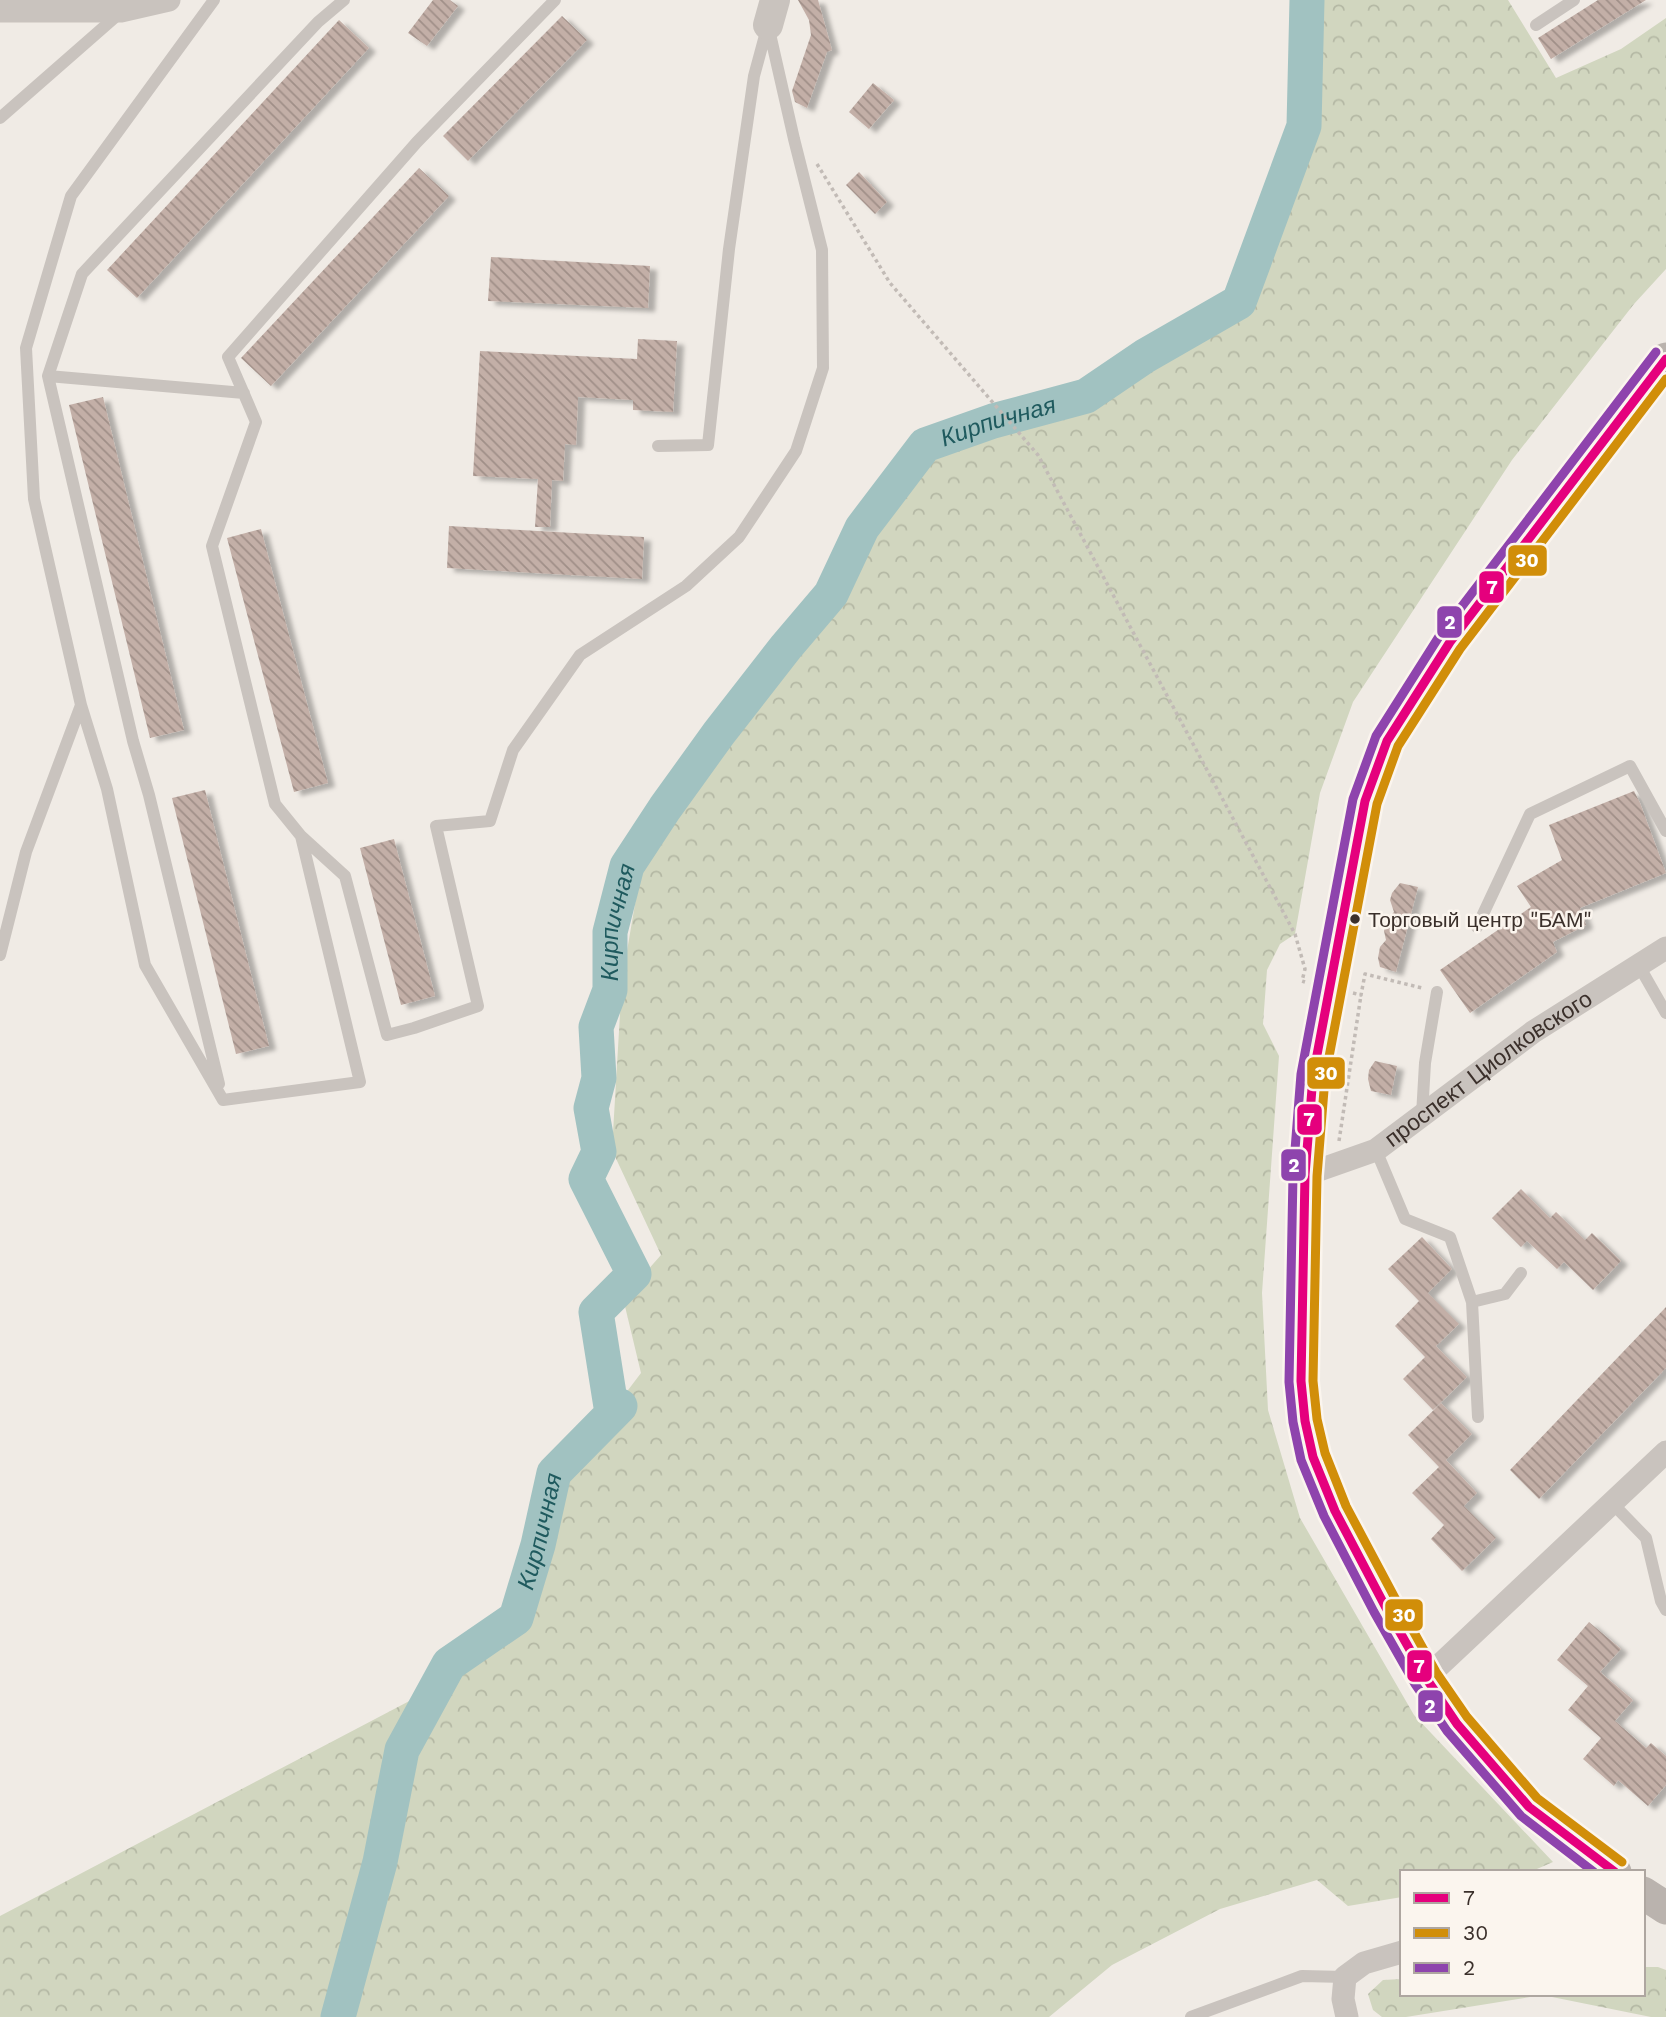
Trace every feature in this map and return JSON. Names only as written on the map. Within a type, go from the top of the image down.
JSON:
[{"type":"main road","points":[[1612,1870],[1529,1807],[1457,1724],[1426,1678],[1335,1511],[1314,1457],[1305,1421],[1301,1381],[1320,1170],[1314,1076],[1365,802],[1387,741],[1450,642],[1666,359]]},
{"type":"street","points":[[0,12],[121,11],[169,0]]},
{"type":"street","name":"проспект Циолковского","points":[[1320,1170],[1376,1150],[1533,1032],[1666,948]]},
{"type":"street","points":[[1426,1678],[1666,1452]]},
{"type":"street","points":[[1347,2017],[1343,1999],[1345,1977],[1364,1963],[1400,1953]]},
{"type":"lane","points":[[214,0],[71,196],[26,348],[34,499],[81,705],[107,789],[145,965],[223,1100]]},
{"type":"lane","points":[[223,1100],[149,795],[132,741],[48,376],[82,274],[318,22],[344,0]]},
{"type":"lane","points":[[555,0],[417,142],[228,357],[256,422],[212,546],[275,804],[301,836],[345,876],[387,1035],[478,1006],[436,826],[491,821],[513,750],[580,655],[687,586],[739,537],[796,451],[823,368],[822,250],[794,139],[772,12]]},
{"type":"lane","points":[[1536,25],[1574,0]]},
{"type":"lane","points":[[0,118],[121,11]]},
{"type":"lane","points":[[659,446],[708,445],[729,249],[754,76],[772,12]]},
{"type":"lane","points":[[48,376],[244,393]]},
{"type":"lane","points":[[0,955],[26,852],[81,705]]},
{"type":"lane","points":[[1477,927],[1531,814],[1630,766],[1666,831]]},
{"type":"lane","points":[[223,1100],[360,1082],[301,836]]},
{"type":"lane","points":[[1638,964],[1666,1013]]},
{"type":"lane","points":[[1422,1116],[1425,1063],[1437,992]]},
{"type":"lane","points":[[1376,1150],[1405,1219],[1450,1237],[1472,1301],[1478,1418]]},
{"type":"lane","points":[[1472,1301],[1505,1294],[1521,1273]]},
{"type":"lane","points":[[1612,1503],[1646,1538],[1661,1601],[1666,1610]]},
{"type":"lane","points":[[1191,2017],[1302,1976],[1345,1977]]},
{"type":"path","points":[[811,153],[890,283],[1038,455],[1295,934]]},
{"type":"path","points":[[1395,981],[1437,992]]},
{"type":"path","points":[[1320,1170],[1360,995]]},
{"type":"green space","points":[[1318,0],[1508,0],[1556,78],[1621,49],[1666,18],[1666,269],[1634,304],[1512,460],[1353,702],[1320,793],[1295,934],[1280,944],[1267,970],[1263,1024],[1279,1056],[1262,1293],[1268,1410],[1300,1518],[1414,1715],[1553,1862],[1535,1870],[1400,1870],[1400,1897],[1348,1906],[1317,1880],[1220,1909],[1112,1965],[1049,2017],[0,2017],[0,1916],[436,1687],[477,1636],[530,1608],[565,1473],[641,1373],[623,1298],[661,1255],[612,1150],[622,980],[640,875],[686,793],[931,462],[1002,412],[1110,386],[1256,290],[1319,95]]},
{"type":"green space","points":[[1645,1967],[1658,1967],[1666,1970],[1666,2017],[1651,2017],[1552,1997],[1530,1997],[1406,2017],[1382,2017],[1373,2010],[1368,1994],[1383,1980],[1400,1979],[1400,1996],[1645,1996]]},
{"type":"building","points":[[433,0],[450,0],[458,6],[427,46],[408,33]]},
{"type":"building","points":[[798,0],[818,0],[832,50],[827,52],[807,108],[795,102],[792,91],[811,35],[809,20]]},
{"type":"building","points":[[1598,0],[1646,0],[1551,59],[1538,38]]},
{"type":"building","points":[[562,16],[587,40],[468,161],[443,136]]},
{"type":"building","points":[[339,20],[369,48],[137,298],[107,270]]},
{"type":"building","points":[[873,83],[894,100],[869,129],[849,112]]},
{"type":"building","points":[[419,168],[449,196],[271,386],[241,358]]},
{"type":"building","points":[[859,172],[887,202],[875,214],[846,185]]},
{"type":"building","points":[[491,257],[650,266],[648,308],[488,301]]},
{"type":"building","points":[[638,339],[677,341],[673,412],[633,410],[633,400],[578,397],[576,445],[565,444],[563,481],[552,480],[550,527],[535,527],[538,479],[473,476],[480,351],[637,359]]},
{"type":"building","points":[[103,397],[184,730],[150,738],[69,405]]},
{"type":"building","points":[[449,526],[644,537],[642,579],[447,568]]},
{"type":"building","points":[[261,529],[328,783],[294,792],[227,538]]},
{"type":"building","points":[[205,790],[269,1046],[236,1054],[172,798]]},
{"type":"building","points":[[1634,791],[1666,873],[1580,908],[1586,925],[1553,942],[1557,952],[1470,1013],[1440,970],[1531,907],[1517,886],[1562,860],[1549,825]]},
{"type":"building","points":[[394,839],[435,996],[401,1005],[360,848]]},
{"type":"building","points":[[1400,883],[1418,887],[1396,972],[1380,967],[1378,958],[1380,947],[1386,940],[1384,931],[1387,919],[1394,912],[1390,900],[1392,893]]},
{"type":"building","points":[[1375,1061],[1397,1066],[1391,1095],[1371,1091],[1369,1070]]},
{"type":"building","points":[[1521,1189],[1550,1218],[1556,1212],[1585,1240],[1592,1233],[1621,1261],[1593,1290],[1564,1262],[1557,1269],[1527,1241],[1521,1247],[1492,1218]]},
{"type":"building","points":[[1422,1237],[1452,1269],[1428,1293],[1459,1324],[1436,1346],[1467,1377],[1433,1410],[1403,1379],[1425,1357],[1395,1326],[1419,1301],[1388,1269]]},
{"type":"building","points":[[1666,1307],[1666,1368],[1539,1499],[1510,1470]]},
{"type":"building","points":[[1441,1403],[1472,1434],[1446,1460],[1477,1493],[1464,1506],[1496,1538],[1462,1571],[1431,1539],[1444,1525],[1412,1493],[1439,1467],[1408,1435]]},
{"type":"building","points":[[1589,1622],[1621,1649],[1600,1672],[1633,1700],[1615,1721],[1646,1748],[1651,1743],[1666,1756],[1666,1785],[1648,1806],[1618,1780],[1614,1786],[1583,1759],[1601,1738],[1568,1710],[1588,1686],[1557,1660]]},
{"type":"waterway","name":"Кирпичная","points":[[338,2017],[380,1862],[402,1750],[449,1664],[516,1618],[538,1545],[554,1473],[620,1406],[612,1413],[596,1312],[634,1274],[586,1179],[599,1152],[591,1108],[599,1078],[596,1027],[610,990],[610,932],[627,866],[719,733],[831,594],[862,528],[925,445],[993,421],[1086,396],[1145,356],[1239,302],[1304,126],[1307,0]]},
{"type":"transit line","name":"2","points":[[1591,1870],[1521,1816],[1447,1731],[1415,1684],[1324,1516],[1301,1460],[1293,1422],[1289,1382],[1293,1175],[1301,1074],[1353,799],[1376,736],[1440,635],[1656,352]]},
{"type":"transit line","name":"7","points":[[1612,1870],[1529,1807],[1457,1724],[1426,1678],[1335,1511],[1313,1457],[1305,1421],[1301,1381],[1305,1175],[1313,1076],[1365,801],[1387,741],[1450,642],[1666,359]]},
{"type":"transit line","name":"30","points":[[1622,1862],[1537,1798],[1467,1717],[1436,1672],[1346,1506],[1325,1453],[1317,1419],[1313,1381],[1317,1176],[1325,1078],[1377,804],[1398,746],[1460,649],[1666,379]]},
{"type":"place","name":"Торговый центр \"БАМ\"","points":[[1355,919]]}]
